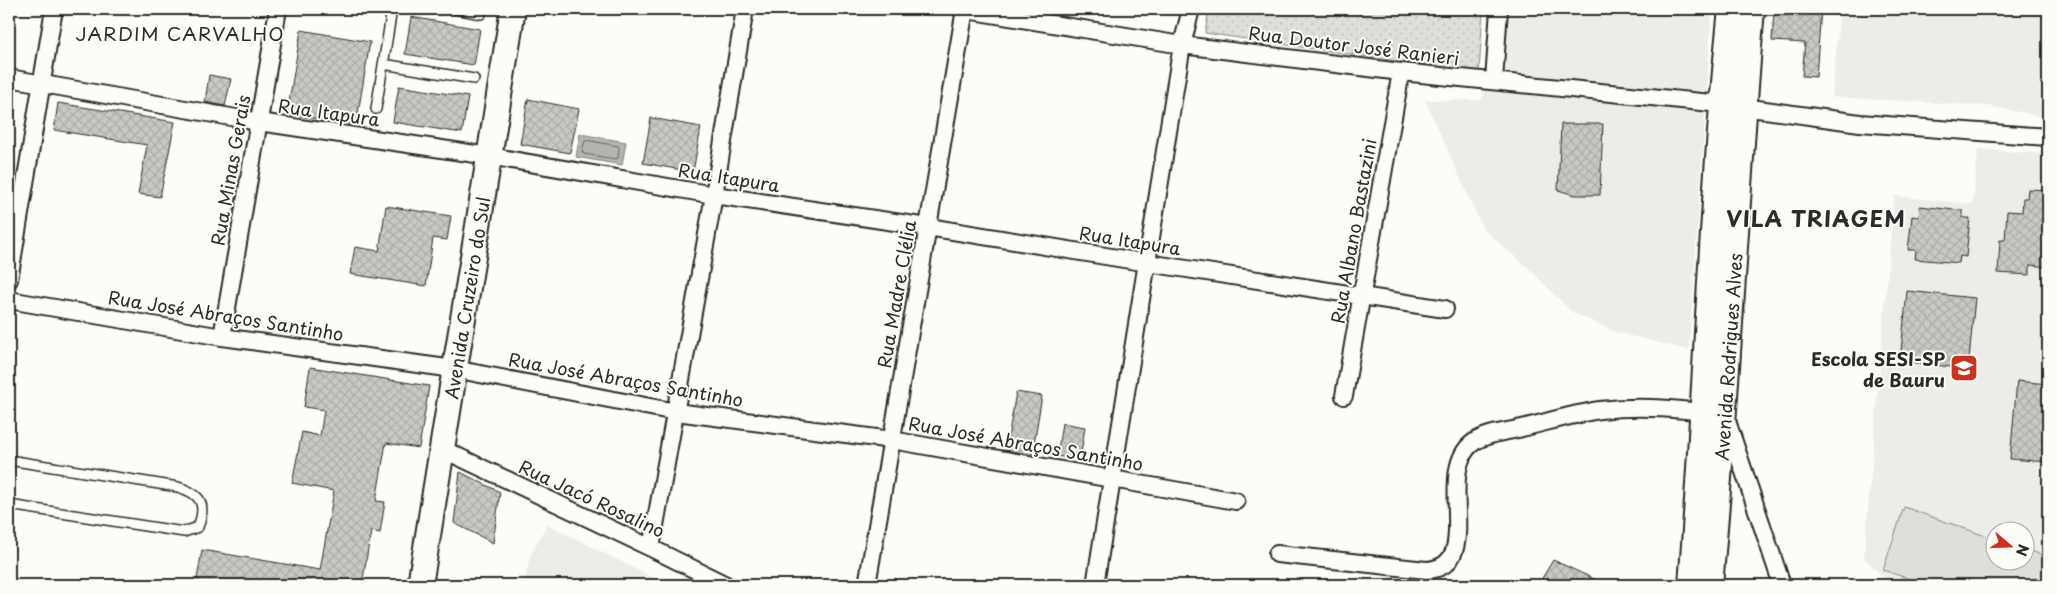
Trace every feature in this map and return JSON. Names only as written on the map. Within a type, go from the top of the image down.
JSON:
[{"type":"main road","name":"Avenida Cruzeiro do Sul","points":[[420,585],[440,448],[513,9]]},
{"type":"main road","name":"Avenida Rodrigues Alves","points":[[1710,585],[1714,413],[1720,309],[1721,104],[1731,9]]},
{"type":"main road","name":"Avenida Rodrigues Alves","points":[[1720,309],[1744,106],[1752,9]]},
{"type":"main road","name":"Avenida Rodrigues Alves","points":[[1691,585],[1714,413]]},
{"type":"street","points":[[9,280],[54,9]]},
{"type":"street","name":"Rua Minas Gerais","points":[[222,337],[278,9]]},
{"type":"street","points":[[651,548],[745,9]]},
{"type":"street","name":"Rua Doutor José Ranieri","points":[[964,9],[1182,45],[1400,72],[1744,106],[1797,116],[1860,123],[2048,137]]},
{"type":"street","name":"Rua Madre Clélia","points":[[866,585],[964,9]]},
{"type":"street","points":[[1095,585],[1182,45],[1191,9]]},
{"type":"street","points":[[1494,81],[1499,9]]},
{"type":"street","name":"Rua Albano Bastazini","points":[[1344,396],[1400,72]]},
{"type":"street","name":"Rua Itapura","points":[[9,78],[259,122],[489,156],[714,195],[1445,309]]},
{"type":"street","name":"Rua José Abraços Santinho","points":[[9,300],[222,337],[454,369],[676,412],[892,440],[1236,501]]},
{"type":"street","points":[[1277,554],[1438,570],[1448,564],[1453,555],[1457,527],[1456,473],[1464,454],[1474,442],[1495,433],[1599,410],[1647,407],[1714,413],[1782,585]]},
{"type":"street","name":"Rua Jacó Rosalino","points":[[440,448],[726,585]]},
{"type":"lane","points":[[376,109],[392,9]]},
{"type":"lane","points":[[456,9],[481,14]]},
{"type":"lane","points":[[383,64],[474,79]]},
{"type":"lane","points":[[9,464],[15,461],[192,491],[197,495],[202,512],[198,527],[184,532],[9,505]]},
{"type":"shaded area","points":[[1209,9],[1483,9],[1479,73],[1205,33]]},
{"type":"shaded area","points":[[1493,9],[1712,9],[1689,350],[1618,333],[1570,311],[1533,272],[1483,229],[1425,100],[1482,100]]},
{"type":"shaded area","points":[[1840,9],[2048,9],[2048,118],[1989,106],[1832,97]]},
{"type":"shaded area","name":"Escola SESI-SP de Bauru","points":[[1978,149],[2048,154],[2048,585],[1892,585],[1864,558],[1894,196],[1973,204]]},
{"type":"shaded area","points":[[1904,507],[1984,535],[1984,572],[2034,572],[2034,552],[2048,557],[2048,585],[1927,585],[1883,570]]},
{"type":"shaded area","points":[[547,524],[653,578],[651,585],[524,585],[530,556]]},
{"type":"water","points":[[580,134],[626,142],[622,165],[576,157]]},
{"type":"building","points":[[1806,9],[1821,9],[1816,77],[1802,76],[1805,43],[1772,41],[1774,11],[1805,13]]},
{"type":"building","points":[[411,17],[480,29],[474,65],[405,54]]},
{"type":"building","points":[[301,30],[370,42],[356,125],[287,114]]},
{"type":"building","points":[[209,75],[231,79],[225,106],[205,102]]},
{"type":"building","points":[[399,86],[468,97],[462,133],[393,122]]},
{"type":"building","points":[[528,99],[579,109],[570,153],[520,144]]},
{"type":"building","points":[[58,103],[175,122],[160,197],[138,194],[147,145],[54,130]]},
{"type":"building","points":[[651,118],[701,127],[693,172],[643,163]]},
{"type":"building","points":[[1561,124],[1603,124],[1600,195],[1575,195],[1558,190]]},
{"type":"building","points":[[2028,189],[2048,190],[2048,267],[2030,265],[2030,275],[1998,273],[2000,240],[2005,240],[2007,211],[2022,212],[2023,198],[2027,198]]},
{"type":"building","points":[[386,206],[451,216],[447,240],[433,238],[426,286],[350,274],[355,247],[379,251]]},
{"type":"building","points":[[1920,206],[1963,211],[1963,218],[1970,218],[1966,257],[1960,256],[1959,263],[1915,259],[1916,250],[1908,250],[1912,216],[1919,217]]},
{"type":"building","points":[[1907,291],[1975,298],[1968,369],[1900,361]]},
{"type":"building","points":[[310,367],[429,386],[419,448],[386,443],[376,501],[385,502],[380,533],[371,531],[362,585],[196,585],[202,550],[320,570],[334,491],[292,483],[302,432],[320,436],[324,410],[304,407]]},
{"type":"building","points":[[2017,381],[2048,384],[2048,462],[2010,459]]},
{"type":"building","points":[[1016,392],[1042,396],[1032,455],[1006,450]]},
{"type":"building","points":[[1062,423],[1085,427],[1080,460],[1057,456]]},
{"type":"building","points":[[460,472],[500,492],[493,543],[454,523]]},
{"type":"building","points":[[1553,560],[1607,585],[1538,585]]},
{"type":"place","name":"Escola SESI-SP de Bauru","points":[[1964,368]]},
{"type":"district","name":"JARDIM CARVALHO","points":[[180,33]]},
{"type":"district","name":"VILA TRIAGEM","points":[[1816,217]]}]
